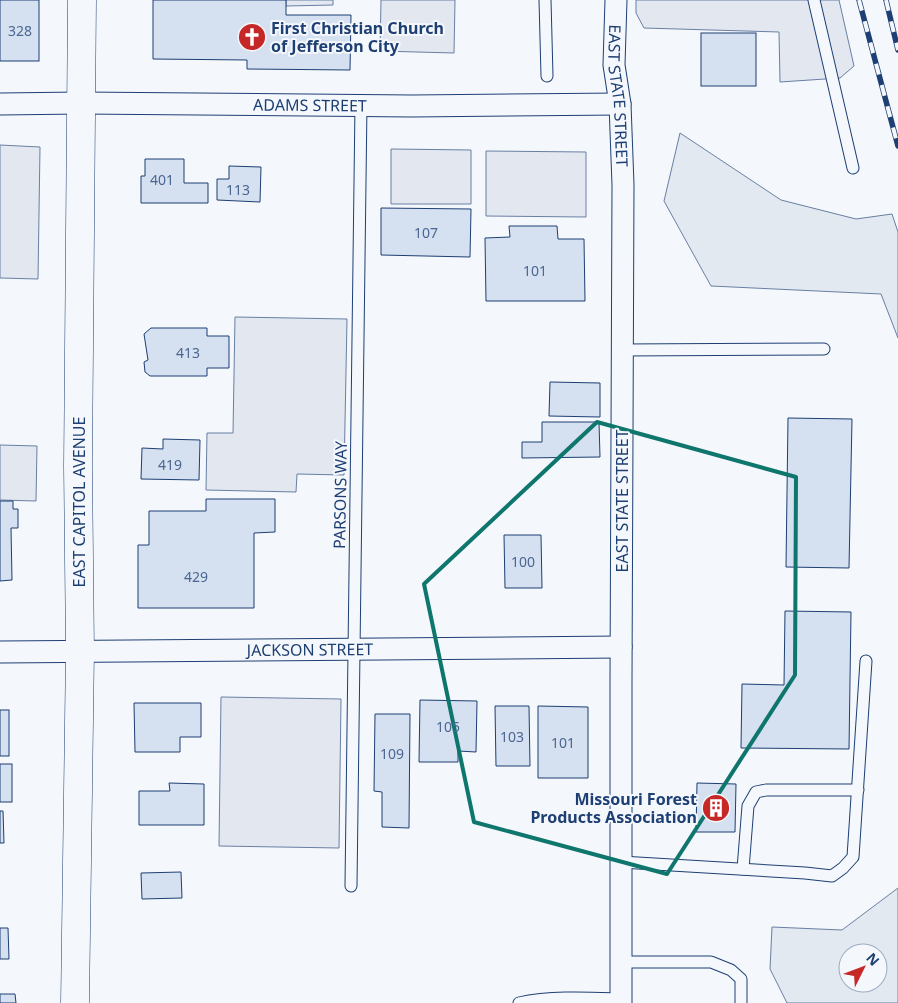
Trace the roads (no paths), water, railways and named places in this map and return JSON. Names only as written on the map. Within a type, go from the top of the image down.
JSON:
[{"type":"street","name":"EAST CAPITOL AVENUE","points":[[75,1003],[80,651],[78,466],[82,0]]},
{"type":"street","name":"EAST STATE STREET","points":[[616,0],[614,65],[620,104],[623,185],[621,1001]]},
{"type":"street","name":"ADAMS STREET","points":[[0,104],[361,104],[412,106],[620,104]]},
{"type":"street","name":"JACKSON STREET","points":[[0,652],[621,646]]},
{"type":"lane","points":[[545,0],[548,76]]},
{"type":"lane","points":[[814,0],[854,168]]},
{"type":"lane","name":"PARSONS WAY","points":[[350,886],[361,104]]},
{"type":"lane","points":[[622,350],[824,349]]},
{"type":"lane","points":[[621,862],[805,872],[832,876],[844,868],[853,857],[866,661]]},
{"type":"lane","points":[[743,869],[748,806],[756,792],[766,790],[858,790]]},
{"type":"lane","points":[[621,962],[711,962],[731,970],[741,979],[740,1003]]},
{"type":"lane","points":[[519,1003],[590,998],[621,1001]]},
{"type":"railway","points":[[859,0],[898,146]]},
{"type":"railway","points":[[886,0],[898,50]]},
{"type":"place","name":"First Christian Church of Jefferson City","points":[[252,37]]},
{"type":"place","name":"Missouri Forest Products Association","points":[[716,808]]}]
